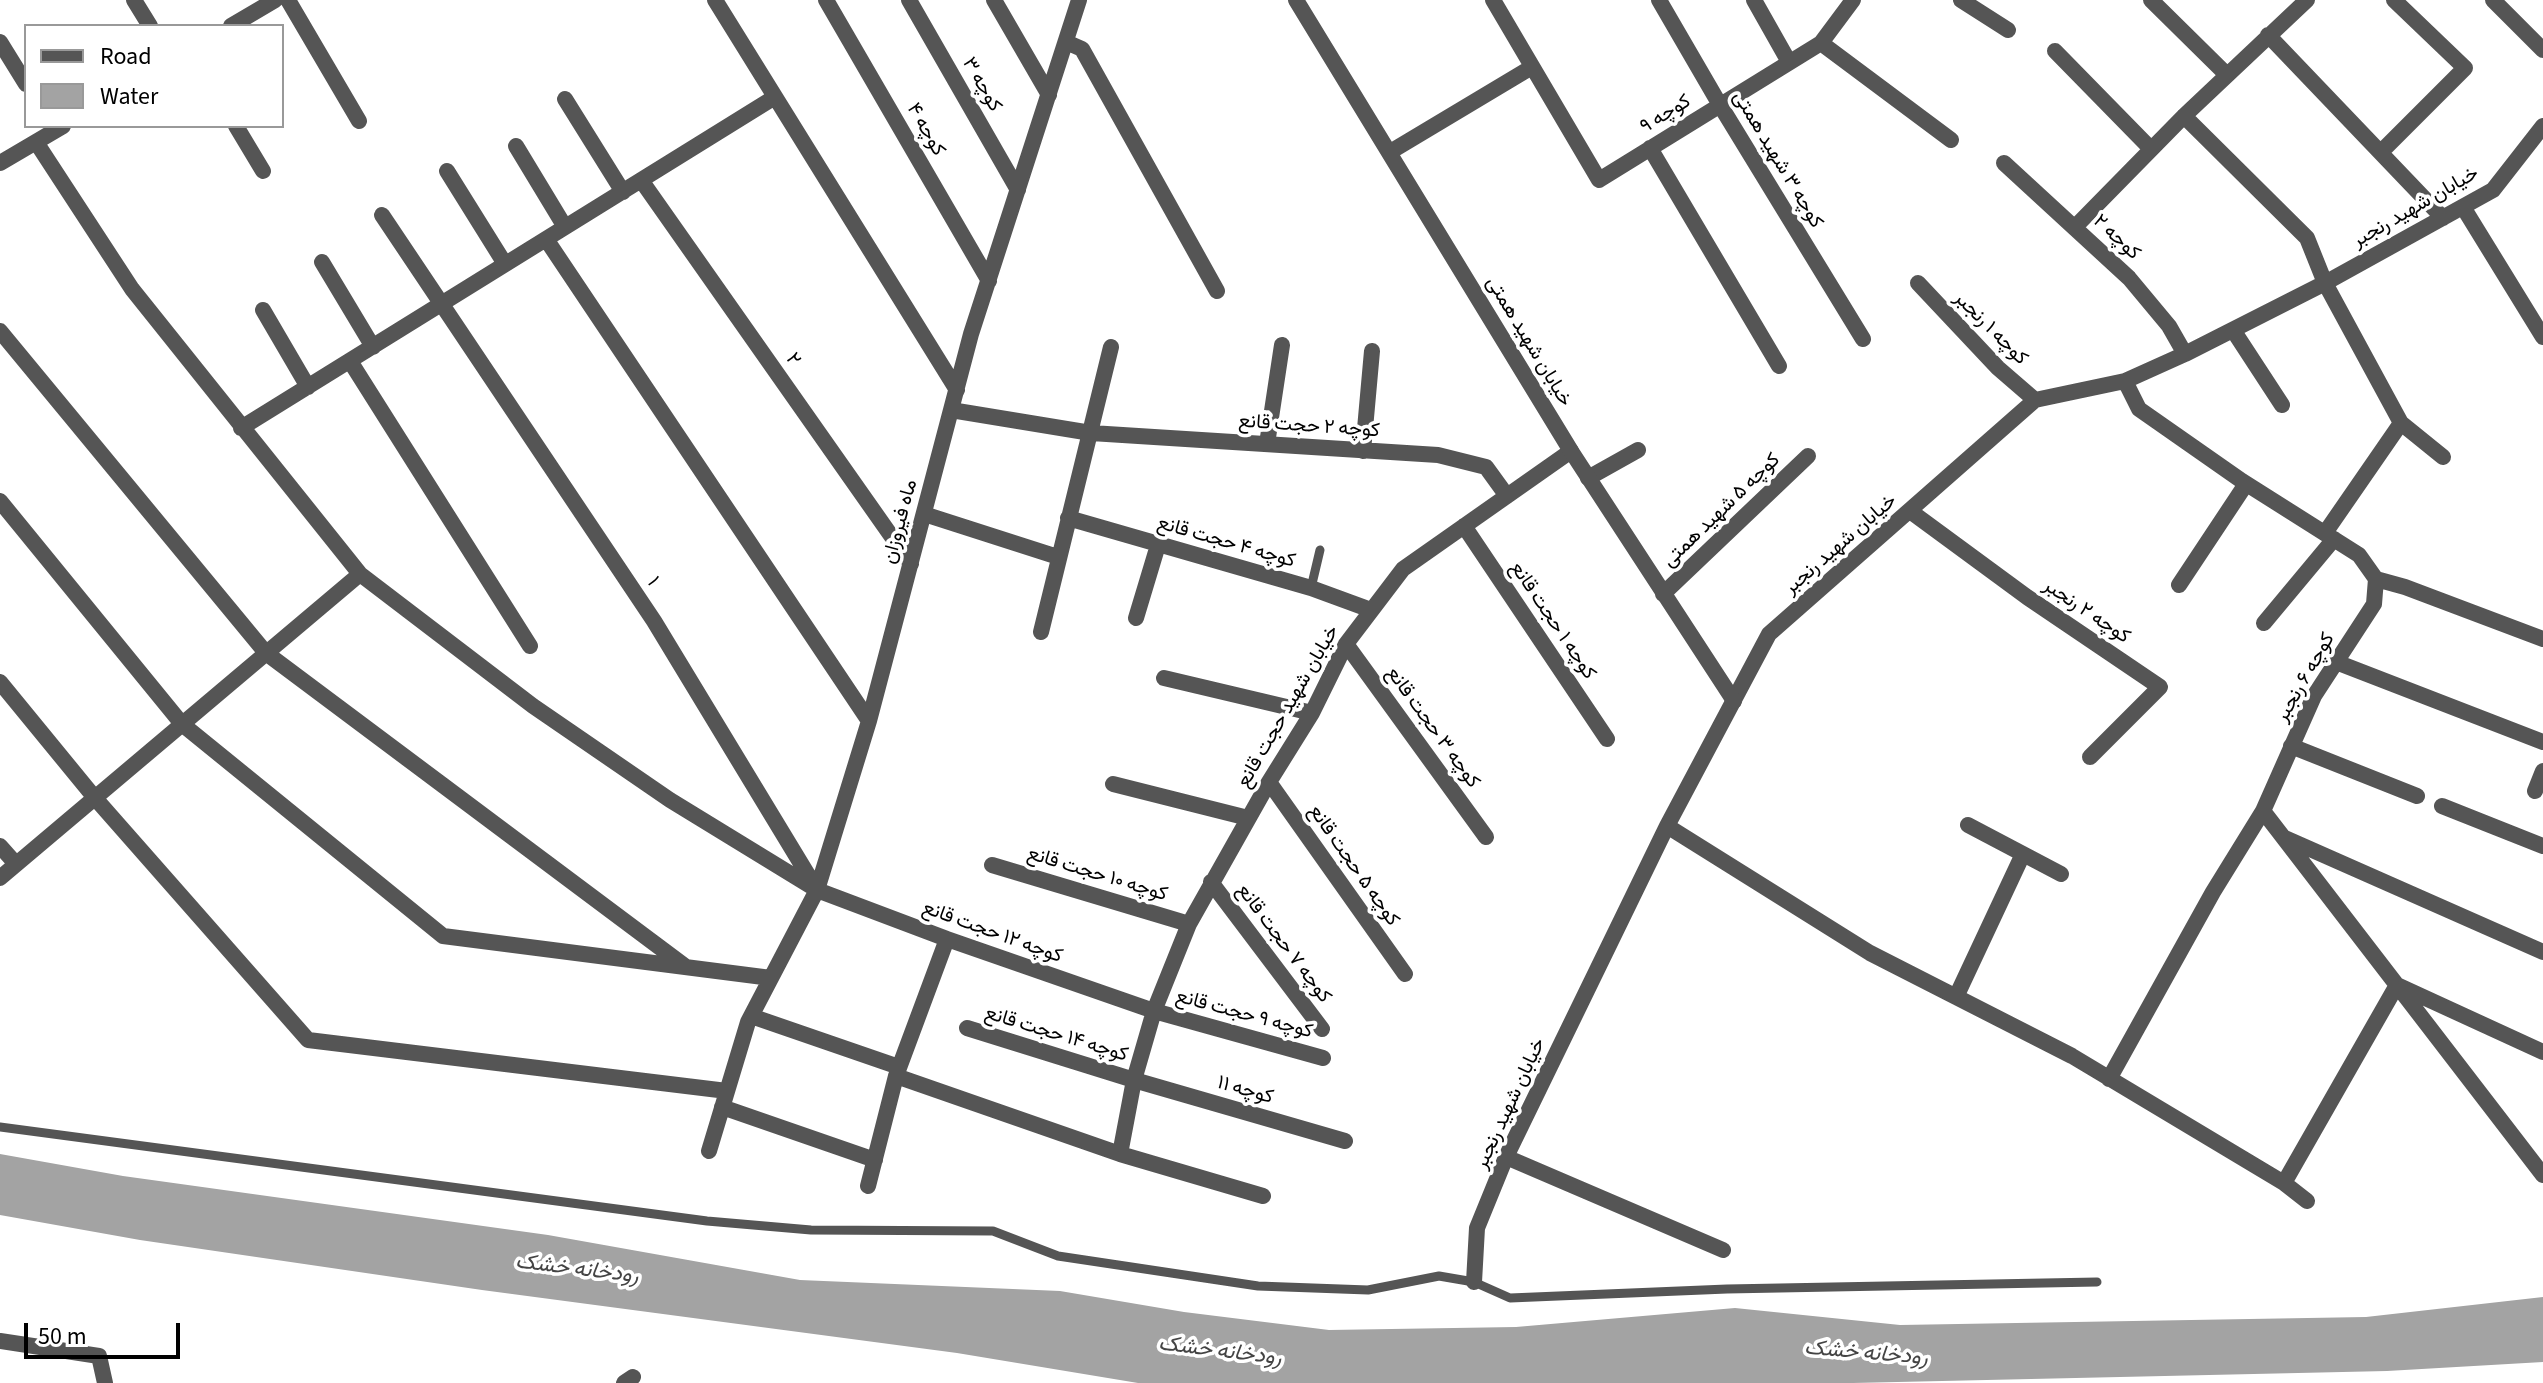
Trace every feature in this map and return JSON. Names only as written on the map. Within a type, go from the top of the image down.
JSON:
[{"type":"street","points":[[134,0],[149,24]]},
{"type":"street","points":[[288,0],[359,121]]},
{"type":"street","points":[[715,0],[957,390]]},
{"type":"street","name":"کوچه ۴","points":[[826,0],[989,281]]},
{"type":"street","name":"کوچه ۳","points":[[909,0],[1018,190]]},
{"type":"street","points":[[994,0],[1049,95]]},
{"type":"street","name":"ماه فیروزان","points":[[709,1151],[751,1016],[817,890],[869,721],[971,334],[1079,0]]},
{"type":"street","name":"خیابان شهید همتی","points":[[1296,0],[1571,451],[1734,701]]},
{"type":"street","name":"کوچه ۹","points":[[1493,0],[1599,180],[1821,43],[1853,0]]},
{"type":"street","name":"کوچه ۳ شهید همتی","points":[[1659,0],[1863,339]]},
{"type":"street","points":[[1754,0],[1789,62]]},
{"type":"street","points":[[1961,0],[2008,30]]},
{"type":"street","points":[[2151,0],[2227,75]]},
{"type":"street","points":[[2381,152],[2465,68],[2394,0]]},
{"type":"street","points":[[2493,0],[2542,48]]},
{"type":"street","points":[[2075,227],[2303,1]]},
{"type":"street","points":[[234,24],[267,2]]},
{"type":"street","points":[[2268,35],[2443,218]]},
{"type":"street","points":[[0,42],[24,81]]},
{"type":"street","points":[[1066,42],[1082,49],[1217,291]]},
{"type":"street","points":[[1821,43],[1951,140]]},
{"type":"street","points":[[2055,51],[2151,149]]},
{"type":"street","points":[[1390,152],[1532,67]]},
{"type":"street","points":[[241,428],[775,97]]},
{"type":"street","points":[[565,99],[623,192]]},
{"type":"street","points":[[2184,116],[2307,238],[2325,283],[2401,423],[2443,457]]},
{"type":"street","name":"خیابان شهید رنجبر","points":[[1474,1282],[1477,1228],[1506,1157],[1667,826],[1769,634],[2035,400],[2125,381],[2325,283],[2493,190],[2543,126]]},
{"type":"street","points":[[0,163],[57,128]]},
{"type":"street","points":[[237,128],[263,171]]},
{"type":"street","name":"کوچه ۱۲ حجت قانع","points":[[36,142],[132,289],[360,574],[533,706],[670,800],[817,890],[1154,1011]]},
{"type":"street","points":[[516,146],[565,227]]},
{"type":"street","points":[[1650,148],[1779,366]]},
{"type":"street","name":"کوچه ۲","points":[[2004,163],[2129,278],[2169,326],[2185,354]]},
{"type":"street","points":[[447,171],[505,264]]},
{"type":"street","name":"۲","points":[[641,180],[911,564]]},
{"type":"street","points":[[2463,207],[2543,337]]},
{"type":"street","name":"۱","points":[[382,215],[654,621],[817,890]]},
{"type":"street","points":[[546,239],[869,721]]},
{"type":"street","points":[[322,262],[373,347]]},
{"type":"street","name":"کوچه ۱ رنجبر","points":[[1918,283],[1998,368],[2035,400]]},
{"type":"street","points":[[263,310],[308,387]]},
{"type":"street","points":[[2233,330],[2282,405]]},
{"type":"street","points":[[0,331],[266,653],[688,968]]},
{"type":"street","points":[[1267,444],[1282,345]]},
{"type":"street","points":[[1041,632],[1111,347]]},
{"type":"street","points":[[1363,451],[1372,351]]},
{"type":"street","points":[[350,361],[530,646]]},
{"type":"street","points":[[2125,381],[2139,409],[2246,484],[2359,555],[2376,579],[2543,639]]},
{"type":"street","name":"کوچه ۲ حجت قانع","points":[[951,410],[1091,433],[1438,455],[1486,467],[1507,496]]},
{"type":"street","points":[[2264,623],[2329,536],[2401,423]]},
{"type":"street","points":[[1588,478],[1638,450]]},
{"type":"street","name":"خیابان شهید حجت قانع","points":[[1120,1154],[1134,1080],[1154,1011],[1189,924],[1248,818],[1312,713],[1346,644],[1403,569],[1571,451]]},
{"type":"street","name":"کوچه ۵ شهید همتی","points":[[1663,594],[1808,456]]},
{"type":"street","points":[[2179,585],[2246,484]]},
{"type":"street","points":[[0,501],[182,724],[443,936],[771,978]]},
{"type":"street","name":"کوچه ۲ رنجبر","points":[[1910,511],[2027,597],[2160,687],[2090,757]]},
{"type":"street","points":[[924,514],[1058,557]]},
{"type":"street","name":"کوچه ۴ حجت قانع","points":[[1068,518],[1311,588],[1371,610]]},
{"type":"street","name":"کوچه ۱ حجت قانع","points":[[1464,526],[1607,739]]},
{"type":"street","points":[[1136,618],[1158,545]]},
{"type":"street","points":[[0,878],[360,574]]},
{"type":"street","name":"کوچه ۶ رنجبر","points":[[2109,1079],[2206,905],[2263,811],[2314,696],[2374,604],[2376,579]]},
{"type":"street","name":"کوچه ۳ حجت قانع","points":[[1346,644],[1486,837]]},
{"type":"street","points":[[2336,662],[2543,742]]},
{"type":"street","points":[[1164,678],[1312,713]]},
{"type":"street","points":[[0,682],[95,798],[308,1040],[727,1091]]},
{"type":"street","points":[[2291,746],[2417,796]]},
{"type":"street","points":[[2535,791],[2543,771]]},
{"type":"street","name":"کوچه ۵ حجت قانع","points":[[1269,782],[1405,974]]},
{"type":"street","points":[[1113,784],[1248,818]]},
{"type":"street","points":[[2442,806],[2543,846]]},
{"type":"street","points":[[2263,811],[2543,1175]]},
{"type":"street","points":[[1968,825],[2061,874]]},
{"type":"street","points":[[1667,826],[1870,953],[2072,1056],[2284,1183],[2307,1201]]},
{"type":"street","points":[[2283,837],[2543,952]]},
{"type":"street","points":[[0,846],[16,864]]},
{"type":"street","points":[[1956,997],[2023,854]]},
{"type":"street","name":"کوچه ۱۰ حجت قانع","points":[[992,865],[1189,924]]},
{"type":"street","name":"کوچه ۷ حجت قانع","points":[[1211,882],[1322,1029]]},
{"type":"street","points":[[868,1186],[898,1072],[947,939]]},
{"type":"street","points":[[2397,985],[2543,1052]]},
{"type":"street","points":[[2284,1183],[2397,985]]},
{"type":"street","name":"کوچه ۹ حجت قانع","points":[[1154,1011],[1323,1058]]},
{"type":"street","points":[[751,1016],[1120,1154],[1263,1196]]},
{"type":"street","name":"کوچه ۱۴ حجت قانع","points":[[967,1028],[1134,1080]]},
{"type":"street","name":"کوچه ۱۱","points":[[1134,1080],[1345,1141]]},
{"type":"street","points":[[722,1107],[875,1160]]},
{"type":"street","points":[[1506,1157],[1723,1250]]},
{"type":"street","points":[[0,1341],[99,1356],[105,1383]]},
{"type":"lane","points":[[1311,588],[1320,550]]},
{"type":"lane","points":[[0,1127],[707,1221],[811,1230],[993,1231],[1058,1256],[1258,1286],[1368,1290],[1439,1276],[1474,1282],[1510,1298],[1727,1289],[2097,1282]]},
{"type":"water","name":"رودخانه خشک","points":[[0,1154],[123,1176],[548,1235],[800,1280],[1060,1291],[1184,1312],[1329,1330],[1516,1327],[1735,1308],[1900,1325],[2366,1317],[2543,1297],[2543,1362],[2387,1371],[1853,1383],[1138,1383],[957,1353],[482,1290],[140,1240],[0,1215]]}]
